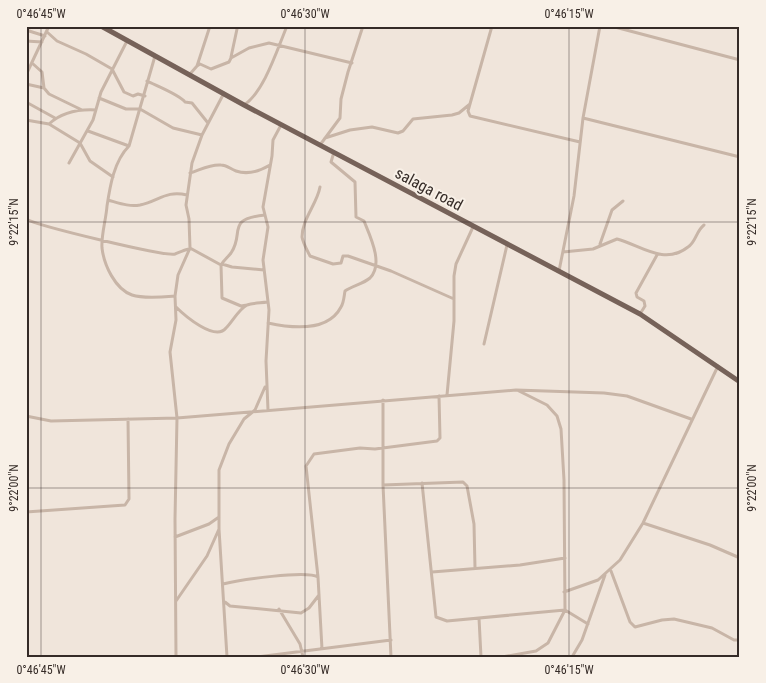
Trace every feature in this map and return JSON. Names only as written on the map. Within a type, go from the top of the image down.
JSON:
[{"type":"main road","name":"salaga road","points":[[101,26],[111,29],[127,41],[281,125],[640,314],[740,382]]},
{"type":"street","points":[[26,75],[49,26]]},
{"type":"street","points":[[190,74],[196,66],[210,26]]},
{"type":"street","points":[[244,105],[255,97],[287,26]]},
{"type":"street","points":[[320,145],[340,118],[341,99],[363,26]]},
{"type":"street","points":[[492,26],[468,111],[470,116],[474,119],[580,142]]},
{"type":"street","points":[[559,271],[574,196],[583,118],[600,26]]},
{"type":"street","points":[[611,26],[740,60]]},
{"type":"street","points":[[231,58],[237,29]]},
{"type":"street","points":[[26,30],[46,34],[86,54],[112,69],[124,92],[133,96],[138,94],[145,96]]},
{"type":"street","points":[[26,41],[42,42]]},
{"type":"street","points":[[69,163],[88,130],[99,98],[127,41]]},
{"type":"street","points":[[196,66],[200,64],[212,69],[229,62],[231,58],[249,48],[269,44],[280,44],[320,54],[341,63],[352,64]]},
{"type":"street","points":[[155,56],[147,81],[145,96],[128,146],[123,152],[113,177],[108,200],[102,250],[111,275],[133,296],[175,296]]},
{"type":"street","points":[[32,63],[42,72],[44,88],[49,94],[82,110]]},
{"type":"street","points":[[147,81],[166,92],[180,96],[185,102],[192,103],[208,123]]},
{"type":"street","points":[[26,84],[44,88]]},
{"type":"street","points":[[176,657],[175,537],[177,418],[170,352],[176,320],[175,296],[178,275],[190,248],[189,219],[186,205],[190,173],[202,135],[224,94]]},
{"type":"street","points":[[99,98],[126,109],[140,110],[172,128],[202,135]]},
{"type":"street","points":[[26,102],[55,118]]},
{"type":"street","points":[[325,138],[350,130],[372,128],[398,133],[403,131],[413,119],[460,113],[470,104]]},
{"type":"street","points":[[49,124],[55,118],[82,110],[96,110]]},
{"type":"street","points":[[583,118],[740,157]]},
{"type":"street","points":[[26,120],[49,124],[80,143],[90,161],[113,177]]},
{"type":"street","points":[[268,410],[268,323],[264,270],[268,227],[265,216],[264,196],[271,165],[273,140],[281,125]]},
{"type":"street","points":[[88,130],[128,146]]},
{"type":"street","points":[[268,323],[288,327],[324,322],[338,312],[342,305],[344,291],[370,278],[374,272],[376,265],[375,254],[367,228],[364,221],[356,217],[355,182],[331,162],[334,152]]},
{"type":"street","points":[[190,173],[214,165],[224,165],[235,171],[246,173],[262,170],[271,165]]},
{"type":"street","points":[[320,187],[318,196],[304,225],[302,238],[310,256],[333,264],[341,263],[343,256],[376,265],[454,300]]},
{"type":"street","points":[[108,200],[127,205],[140,205],[167,194],[187,196]]},
{"type":"street","points":[[600,245],[612,210],[623,201]]},
{"type":"street","points":[[265,216],[249,217],[238,228],[231,253],[225,257],[221,264],[222,298],[241,306],[267,302]]},
{"type":"street","points":[[26,219],[47,228],[174,254],[190,248],[232,268],[264,270]]},
{"type":"street","points":[[563,252],[593,249],[617,239],[658,255],[670,254],[687,248],[704,225]]},
{"type":"street","points":[[447,396],[456,264],[473,226]]},
{"type":"street","points":[[484,344],[507,244]]},
{"type":"street","points":[[640,314],[645,306],[644,301],[640,300],[636,293],[658,255]]},
{"type":"street","points":[[175,307],[202,328],[220,331],[226,330],[240,311],[248,305]]},
{"type":"street","points":[[564,592],[598,580],[611,571],[643,524],[691,419],[718,366]]},
{"type":"street","points":[[227,657],[225,601],[219,530],[219,470],[234,435],[244,419],[255,410],[267,384]]},
{"type":"street","points":[[502,657],[536,651],[548,643],[565,610],[564,480],[561,429],[556,416],[547,405],[516,390]]},
{"type":"street","points":[[26,416],[51,420],[177,418],[255,410],[516,390],[604,393],[627,396],[691,419]]},
{"type":"street","points":[[322,649],[320,595],[306,466],[314,454],[436,441],[440,438],[439,396]]},
{"type":"street","points":[[383,400],[385,447],[383,485],[391,657]]},
{"type":"street","points":[[26,512],[125,505],[129,499],[128,419]]},
{"type":"street","points":[[383,485],[463,482],[468,486],[474,524],[475,568]]},
{"type":"street","points":[[422,483],[436,617],[447,621],[565,610],[588,624]]},
{"type":"street","points":[[175,537],[209,524],[219,517]]},
{"type":"street","points":[[643,524],[740,558]]},
{"type":"street","points":[[176,602],[207,556],[219,530]]},
{"type":"street","points":[[432,572],[520,565],[565,558]]},
{"type":"street","points":[[611,571],[630,622],[635,627],[674,619],[712,628],[734,640],[740,640]]},
{"type":"street","points":[[223,584],[239,580],[305,574],[318,577]]},
{"type":"street","points":[[572,657],[588,624],[605,575]]},
{"type":"street","points":[[225,601],[230,606],[279,609],[301,613],[309,608],[320,595]]},
{"type":"street","points":[[279,609],[303,651],[303,657]]},
{"type":"street","points":[[479,618],[481,657]]},
{"type":"street","points":[[257,657],[391,640]]}]
